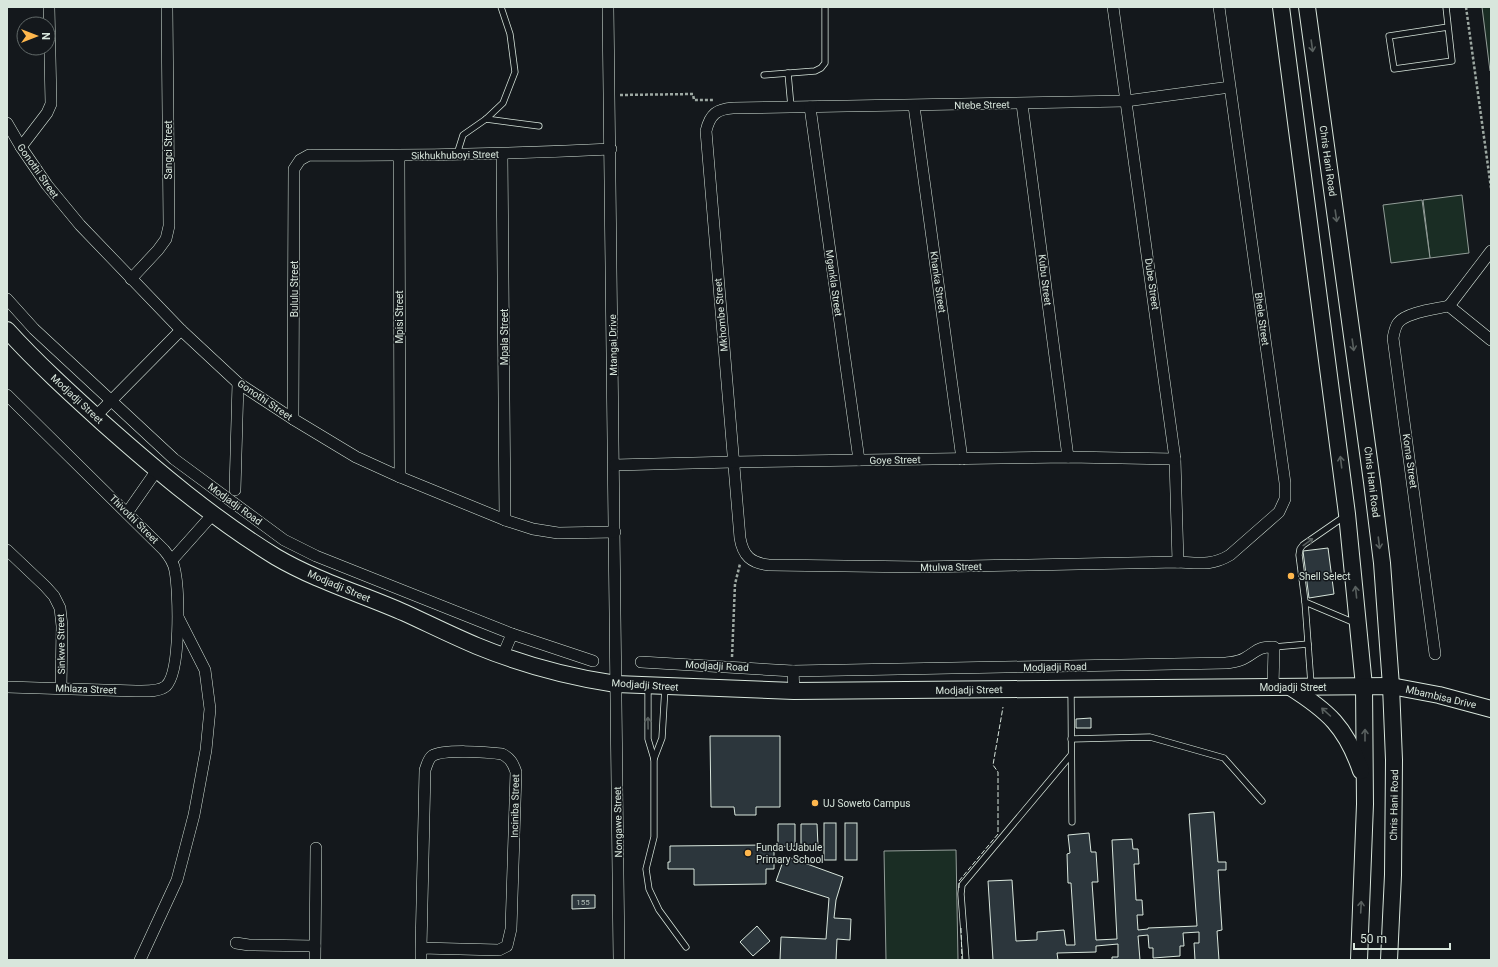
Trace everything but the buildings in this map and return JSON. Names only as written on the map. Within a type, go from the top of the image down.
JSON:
[{"type":"main road","points":[[1281,7],[1348,514],[1364,686],[1365,804],[1359,960]]},
{"type":"main road","name":"Chris Hani Road","points":[[1307,7],[1382,563],[1391,686],[1394,760],[1393,875],[1389,960]]},
{"type":"main road","name":"Modjadji Street","points":[[7,330],[26,351],[157,470],[232,529],[278,558],[330,583],[477,646],[540,668],[616,684],[794,691],[1391,686]]},
{"type":"main road","name":"Mbambisa Drive","points":[[1391,686],[1439,695],[1491,709]]},
{"type":"main road","points":[[1290,687],[1320,707],[1332,718],[1343,732],[1353,750],[1365,782]]},
{"type":"street","points":[[21,147],[47,113],[51,104],[49,7]]},
{"type":"street","name":"Sangci Street","points":[[131,279],[158,250],[166,239],[169,226],[167,7]]},
{"type":"street","name":"Mtangai Drive","points":[[608,7],[611,149],[616,684]]},
{"type":"street","name":"Dube Street","points":[[1113,7],[1175,459],[1178,562]]},
{"type":"street","name":"Bhele Street","points":[[1178,562],[1212,563],[1223,560],[1279,512],[1285,498],[1285,483],[1218,7]]},
{"type":"street","name":"Ntebe Street","points":[[734,108],[914,106],[1126,101],[1230,87]]},
{"type":"street","name":"Kubu Street","points":[[1022,104],[1068,457]]},
{"type":"street","name":"Khanka Street","points":[[914,106],[962,459]]},
{"type":"street","name":"Mgankla Street","points":[[810,107],[859,460]]},
{"type":"street","name":"Mkhombe Street","points":[[734,108],[723,109],[716,112],[710,120],[706,131],[740,538],[742,550],[745,554]]},
{"type":"street","name":"Gonothi Street","points":[[7,123],[46,185],[80,225],[131,279],[214,362],[238,383],[356,457],[400,477],[505,520],[533,529],[558,533],[615,532]]},
{"type":"street","name":"Sikhukhuboyi Street","points":[[300,160],[309,155],[457,155],[611,149]]},
{"type":"street","name":"Mpala Street","points":[[502,154],[505,520]]},
{"type":"street","name":"Mpisi Street","points":[[399,156],[400,477]]},
{"type":"street","name":"Bululu Street","points":[[294,419],[294,169],[300,160]]},
{"type":"street","points":[[1491,251],[1449,306],[1491,340]]},
{"type":"street","name":"Modjadji Road","points":[[7,299],[34,329],[174,459],[284,540],[316,556],[512,634],[593,661]]},
{"type":"street","name":"Koma Street","points":[[1435,654],[1393,338],[1398,323],[1404,318],[1420,312],[1449,306]]},
{"type":"street","points":[[96,416],[182,330]]},
{"type":"street","points":[[235,490],[238,383]]},
{"type":"street","name":"Thivothi Street","points":[[7,395],[127,513],[172,560],[176,571],[178,618],[174,671],[168,684]]},
{"type":"street","name":"Goye Street","points":[[614,465],[1068,457],[1175,459]]},
{"type":"street","points":[[127,513],[157,470]]},
{"type":"street","points":[[172,560],[213,514]]},
{"type":"street","name":"Sinkwe Street","points":[[7,550],[46,586],[54,596],[60,608],[62,626],[61,688]]},
{"type":"street","name":"Mtulwa Street","points":[[745,554],[759,564],[769,566],[921,567],[1178,562]]},
{"type":"street","points":[[140,960],[177,880],[194,815],[206,750],[210,709],[205,670],[178,618]]},
{"type":"street","points":[[503,655],[512,634]]},
{"type":"street","name":"Modjadji Road","points":[[641,662],[793,670],[1226,663],[1238,662],[1262,647],[1274,647]]},
{"type":"street","points":[[1273,687],[1274,647]]},
{"type":"street","points":[[793,670],[794,691]]},
{"type":"street","name":"Mhlaza Street","points":[[7,687],[153,691],[168,684]]},
{"type":"street","name":"Nongawe Street","points":[[616,684],[619,960]]},
{"type":"street","name":"Inciniba Street","points":[[420,960],[425,770],[428,762],[431,757],[445,752],[502,754],[508,757],[516,772],[511,929],[507,946],[499,950],[421,948]]},
{"type":"street","points":[[315,960],[316,848]]},
{"type":"street","points":[[236,943],[249,945],[315,946]]},
{"type":"lane","points":[[457,155],[463,135],[486,119],[503,103],[514,72],[510,34],[501,7]]},
{"type":"lane","points":[[764,75],[815,71],[821,68],[825,63],[825,7]]},
{"type":"lane","points":[[1446,7],[1452,61],[1394,69],[1389,36],[1448,27]]},
{"type":"lane","points":[[788,73],[791,107]]},
{"type":"lane","points":[[486,119],[539,126]]},
{"type":"lane","points":[[1311,687],[1305,602],[1299,555],[1300,549],[1303,545],[1348,514]]},
{"type":"lane","points":[[1305,602],[1359,625]]},
{"type":"lane","points":[[1274,647],[1308,644]]},
{"type":"lane","points":[[648,686],[648,739],[654,759],[654,838],[646,869],[649,889],[659,910],[686,947]]},
{"type":"lane","points":[[654,759],[662,738],[665,687]]},
{"type":"lane","points":[[1071,689],[1072,822]]},
{"type":"lane","points":[[1071,739],[1150,737],[1224,758],[1262,801]]},
{"type":"lane","points":[[966,960],[961,894],[962,885],[1071,755]]},
{"type":"path","points":[[1466,7],[1491,188]]},
{"type":"path","points":[[610,95],[693,94],[694,100],[726,100],[734,108]]},
{"type":"path","points":[[732,667],[735,584],[741,558],[745,554]]},
{"type":"green space","points":[[1482,7],[1491,7],[1491,71],[1490,71]]},
{"type":"green space","points":[[1462,195],[1469,253],[1430,258],[1423,200]]},
{"type":"green space","points":[[1422,200],[1430,258],[1391,263],[1383,205]]},
{"type":"green space","points":[[956,850],[958,960],[886,960],[884,851]]},
{"type":"fence","points":[[959,888],[959,881],[998,834],[998,772],[993,765],[1003,707]]},
{"type":"fence","points":[[961,928],[962,960]]},
{"type":"place","name":"Shell Select","points":[[1291,576]]},
{"type":"place","name":"UJ Soweto Campus","points":[[815,803]]},
{"type":"place","name":"Funda UJabule Primary School","points":[[748,853]]}]
